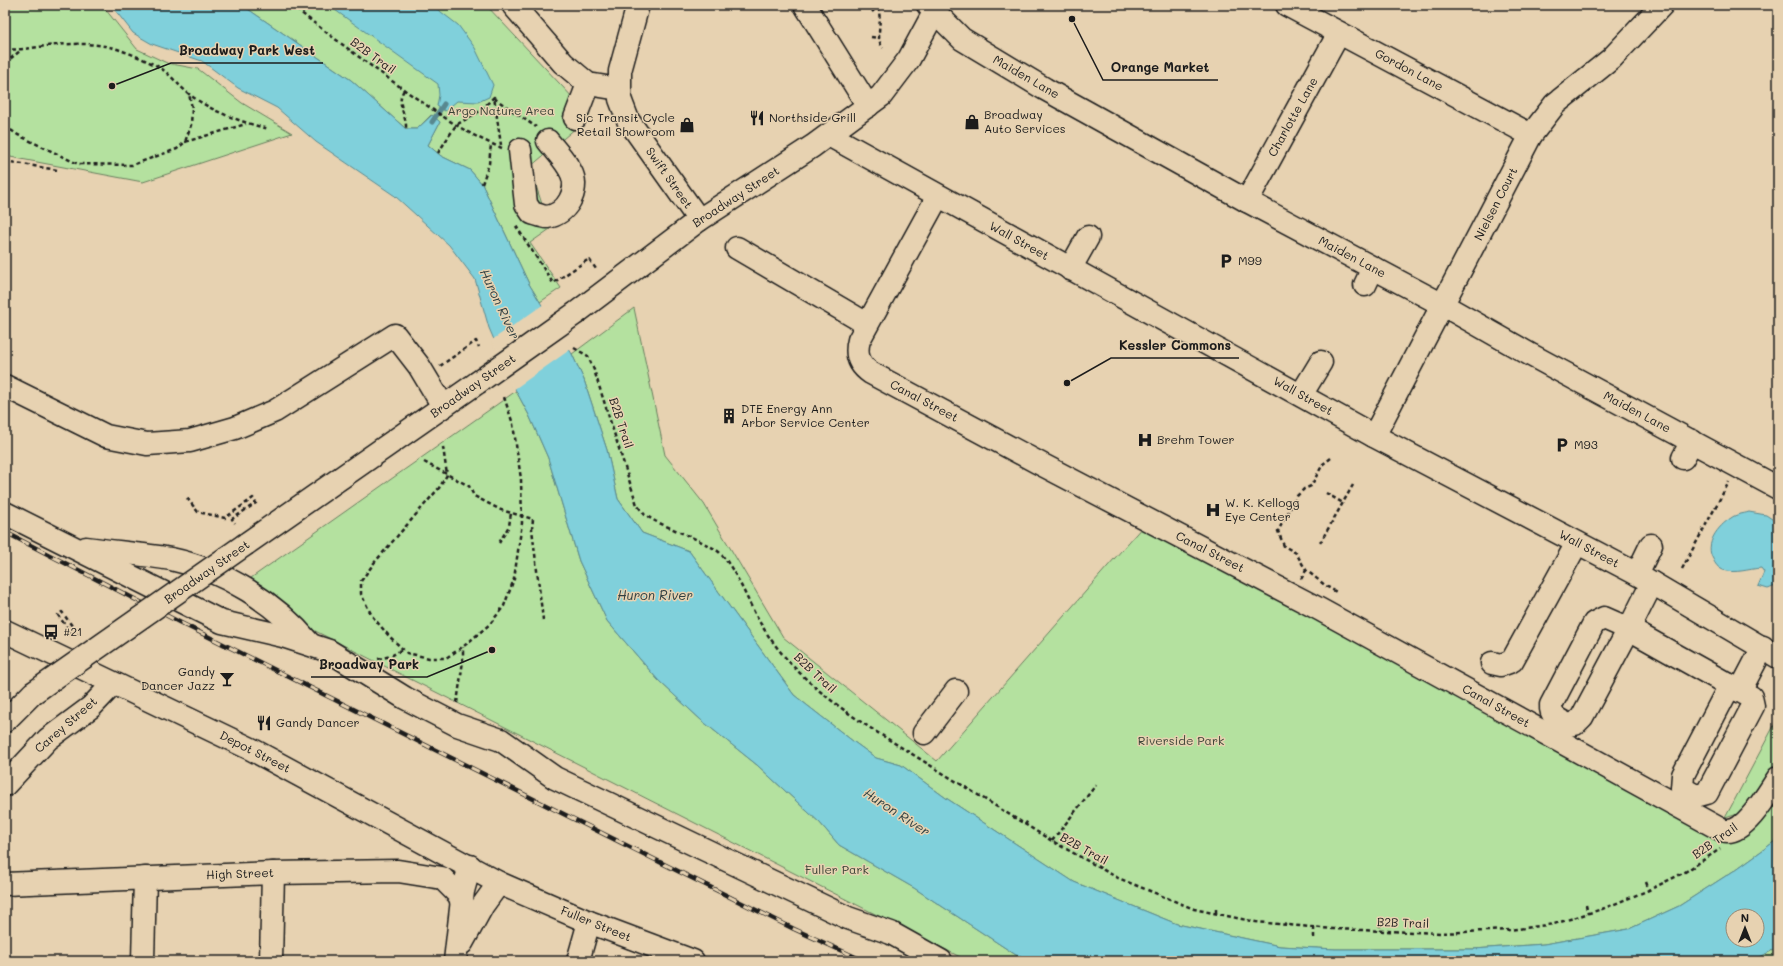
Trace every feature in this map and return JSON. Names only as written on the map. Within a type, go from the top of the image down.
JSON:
[{"type":"street","points":[[513,5],[563,63],[588,84],[619,89]]},
{"type":"street","name":"Swift Street","points":[[638,5],[620,71],[620,99],[628,120],[699,220]]},
{"type":"street","points":[[805,5],[868,106]]},
{"type":"street","name":"Gordon Lane","points":[[1286,5],[1531,135]]},
{"type":"street","name":"Nielsen Court","points":[[1374,436],[1531,135],[1555,104],[1611,58],[1662,5]]},
{"type":"street","name":"Broadway Street","points":[[32,693],[576,313],[699,220],[829,135],[868,106],[881,96],[902,70],[934,8]]},
{"type":"street","name":"Maiden Lane","points":[[934,8],[962,39],[1045,89],[1247,201],[1369,277],[1443,305],[1688,450],[1778,488]]},
{"type":"street","name":"Charlotte Lane","points":[[1247,201],[1339,33]]},
{"type":"street","points":[[575,118],[588,84]]},
{"type":"street","name":"Wall Street","points":[[829,135],[1374,436],[1644,578],[1773,649]]},
{"type":"street","points":[[511,149],[526,204],[532,213],[547,217],[557,212],[571,201],[574,187],[572,174],[548,141]]},
{"type":"street","name":"Canal Street","points":[[938,196],[867,324],[857,348],[858,359],[862,367],[1036,462],[1319,609],[1718,828],[1726,839]]},
{"type":"street","points":[[1070,269],[1088,237]]},
{"type":"street","points":[[737,248],[867,324]]},
{"type":"street","points":[[5,386],[106,436],[147,444],[190,441],[235,428],[275,411],[395,335],[418,366],[444,406]]},
{"type":"street","points":[[1301,395],[1322,362]]},
{"type":"street","points":[[5,513],[222,622],[282,636],[329,651],[404,698],[462,727],[501,740],[554,778],[848,918],[891,933],[941,961]]},
{"type":"street","points":[[1492,663],[1501,666],[1512,661],[1577,543]]},
{"type":"street","points":[[1651,545],[1644,578],[1629,630],[1582,717],[1576,724],[1569,725],[1553,717],[1550,712],[1551,705],[1594,623],[1604,618],[1629,630],[1735,688],[1773,649]]},
{"type":"street","points":[[69,546],[172,560],[217,574],[248,590],[296,626],[311,645]]},
{"type":"street","name":"Depot Street","points":[[5,631],[251,749],[499,882]]},
{"type":"street","name":"Carey Street","points":[[5,786],[48,739],[91,707],[113,684]]},
{"type":"street","points":[[924,733],[956,690]]},
{"type":"street","points":[[5,707],[32,693]]},
{"type":"street","points":[[5,721],[32,693]]},
{"type":"street","points":[[1726,839],[1748,820],[1778,778]]},
{"type":"street","points":[[456,957],[465,882],[470,866]]},
{"type":"street","name":"High Street","points":[[5,884],[273,873],[398,871],[442,878],[450,884],[459,895],[462,903]]},
{"type":"street","points":[[270,961],[273,873]]},
{"type":"street","points":[[143,961],[145,878]]},
{"type":"street","points":[[456,957],[483,905],[499,882]]},
{"type":"street","name":"Fuller Street","points":[[499,882],[589,922],[693,961]]},
{"type":"street","points":[[578,961],[589,922]]},
{"type":"path","name":"B2B Trail","points":[[291,5],[359,58],[445,119]]},
{"type":"path","points":[[872,12],[878,6],[881,14],[880,38],[883,48]]},
{"type":"path","points":[[871,37],[880,38]]},
{"type":"path","points":[[5,49],[21,50],[56,44],[82,44],[99,45],[121,50],[160,68],[190,94],[215,110],[246,123],[269,129]]},
{"type":"path","points":[[5,63],[21,50]]},
{"type":"path","points":[[404,90],[400,96],[399,103],[406,121],[406,129]]},
{"type":"path","points":[[185,142],[191,125],[192,108],[190,94]]},
{"type":"path","points":[[494,97],[542,131],[548,141]]},
{"type":"path","points":[[494,97],[499,121],[511,149]]},
{"type":"path","points":[[438,153],[456,126],[480,111],[494,97]]},
{"type":"path","points":[[5,126],[18,135],[78,164],[132,165],[177,149],[185,142],[246,123]]},
{"type":"path","points":[[482,184],[489,164],[491,144]]},
{"type":"path","points":[[5,161],[57,170]]},
{"type":"path","points":[[553,283],[589,259],[596,269]]},
{"type":"path","points":[[439,366],[476,341],[479,347]]},
{"type":"path","name":"B2B Trail","points":[[574,348],[588,356],[594,370],[637,505],[645,515],[654,521],[719,552],[739,582],[763,628],[777,648],[800,672],[825,694],[875,731],[1025,825],[1118,878],[1194,909],[1256,922],[1380,931],[1440,933],[1510,930],[1554,924],[1588,914],[1649,890],[1685,872],[1726,839]]},
{"type":"path","points":[[443,447],[447,475],[440,488],[374,563],[361,580],[361,594],[376,621],[407,653],[428,658],[446,658],[463,648],[490,624],[504,606],[514,579],[522,516],[521,479],[513,424],[504,397]]},
{"type":"path","points":[[1331,458],[1323,464],[1312,486],[1304,488],[1297,496],[1278,531],[1284,546],[1296,552],[1306,570],[1326,586],[1338,593]]},
{"type":"path","points":[[424,462],[469,486],[474,496],[501,510],[532,519],[543,620]]},
{"type":"path","points":[[1682,569],[1730,480]]},
{"type":"path","points":[[1320,543],[1353,485]]},
{"type":"path","points":[[1326,493],[1343,503]]},
{"type":"path","points":[[187,498],[198,512],[225,518],[253,498],[256,503],[232,520],[235,523]]},
{"type":"path","points":[[499,543],[509,526],[511,513]]},
{"type":"path","points":[[1306,570],[1308,566]]},
{"type":"path","points":[[72,635],[58,615],[62,612],[78,634]]},
{"type":"path","points":[[462,727],[457,711],[457,695],[463,661],[463,648]]},
{"type":"path","points":[[1052,841],[1096,785]]},
{"type":"path","points":[[1025,825],[1028,820]]},
{"type":"path","points":[[1646,882],[1649,890]]},
{"type":"path","points":[[1586,905],[1588,914]]},
{"type":"path","points":[[1216,906],[1216,913]]},
{"type":"path","points":[[1380,923],[1380,931]]},
{"type":"path","points":[[1314,927],[1314,938]]},
{"type":"green space","points":[[5,5],[102,5],[137,49],[167,63],[198,69],[242,103],[292,133],[143,182],[5,156]]},
{"type":"green space","name":"Argo Nature Area","points":[[242,5],[486,5],[590,116],[530,167],[550,229],[530,243],[561,288],[540,302],[529,284],[482,184],[470,170],[441,156],[428,145],[440,122],[431,115],[417,129],[406,129],[351,80]]},
{"type":"green space","name":"Riverside Park","points":[[634,308],[665,455],[704,504],[783,637],[937,761],[1143,526],[1724,840],[1778,784],[1778,839],[1735,870],[1679,906],[1629,929],[1544,944],[1474,949],[1335,949],[1280,946],[1177,924],[1074,882],[946,798],[901,765],[876,758],[794,695],[689,551],[642,533],[618,499],[607,450],[584,380],[572,354]]},
{"type":"green space","name":"Fuller Park","points":[[516,391],[529,415],[548,458],[579,561],[607,621],[658,680],[701,720],[757,765],[820,823],[839,845],[914,888],[1016,955],[1032,961],[968,961],[234,590]]},
{"type":"green space","points":[[1778,718],[1778,763],[1738,814],[1725,818]]},
{"type":"green space","points":[[1778,947],[1778,961],[1753,961]]},
{"type":"water","name":"Huron River","points":[[111,5],[242,5],[351,80],[406,129],[417,129],[432,115],[440,122],[428,145],[441,156],[470,170],[482,184],[529,284],[572,354],[584,380],[607,450],[618,499],[642,533],[689,551],[794,695],[876,758],[901,765],[946,798],[1074,882],[1177,924],[1280,946],[1335,949],[1474,949],[1544,944],[1629,929],[1679,906],[1735,870],[1778,839],[1778,947],[1753,961],[1032,961],[1016,955],[914,888],[839,845],[820,823],[757,765],[701,720],[658,680],[607,621],[579,561],[548,458],[529,415],[516,391],[489,328],[475,279],[449,245],[395,196],[316,142],[277,108],[238,88],[202,61],[152,44],[133,33]]},
{"type":"water","points":[[328,5],[432,5],[458,25],[475,48],[493,85],[489,97],[478,102],[457,101],[445,111],[437,106],[439,95],[438,84]]},
{"type":"water","points":[[1749,512],[1766,515],[1778,523],[1778,585],[1768,589],[1758,586],[1764,572],[1761,568],[1737,571],[1723,570],[1716,564],[1711,553],[1711,542],[1721,526],[1726,521],[1737,515]]},
{"type":"pier","points":[[544,304],[571,349],[513,390],[492,340]]},
{"type":"waterway","points":[[432,122],[444,104]]},
{"type":"railway","points":[[5,532],[179,622],[794,929],[864,961]]},
{"type":"place","name":"Orange Market","points":[[1072,19]]},
{"type":"place","name":"Broadway Park West","points":[[112,86]]},
{"type":"place","name":"Northside Grill","points":[[757,118]]},
{"type":"place","name":"Broadway Auto Services","points":[[972,122]]},
{"type":"place","name":"Sic Transit Cycle Retail Showroom","points":[[687,125]]},
{"type":"place","name":"M99","points":[[1226,261]]},
{"type":"place","name":"Kessler Commons","points":[[1067,383]]},
{"type":"place","name":"DTE Energy Ann Arbor Service Center","points":[[729,416]]},
{"type":"place","name":"Brehm Tower","points":[[1145,440]]},
{"type":"place","name":"M93","points":[[1562,445]]},
{"type":"place","name":"W. K. Kellogg Eye Center","points":[[1213,510]]},
{"type":"place","name":"#21","points":[[51,632]]},
{"type":"place","name":"Broadway Park","points":[[492,650]]},
{"type":"place","name":"Gandy Dancer Jazz","points":[[227,679]]},
{"type":"place","name":"Gandy Dancer","points":[[264,723]]}]
